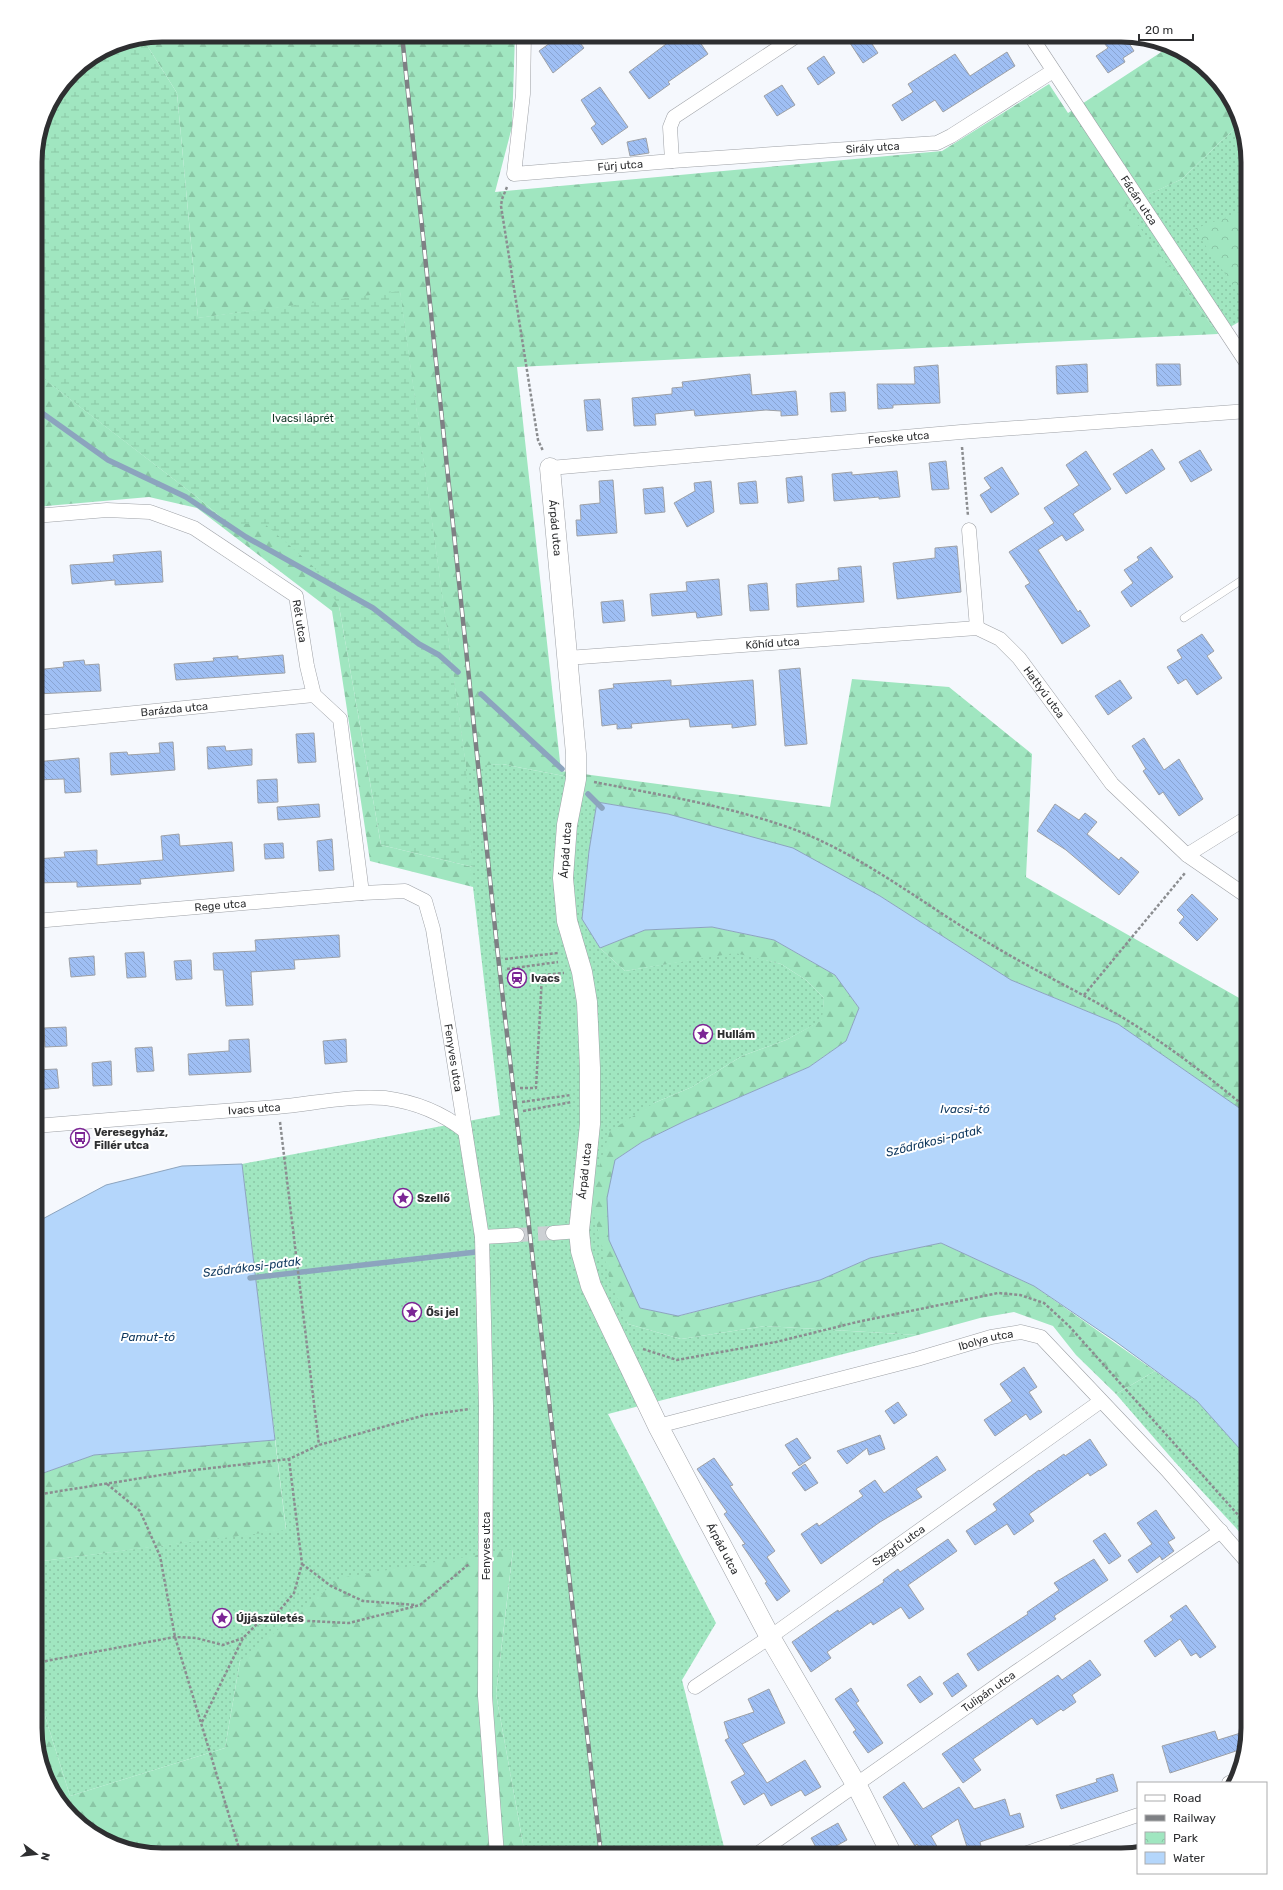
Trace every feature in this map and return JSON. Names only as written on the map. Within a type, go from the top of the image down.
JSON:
[{"type":"street","points":[[514,174],[523,94],[524,42]]},
{"type":"street","points":[[672,161],[670,127],[674,116],[787,42]]},
{"type":"street","name":"Fácán utca","points":[[1034,42],[1241,354]]},
{"type":"street","name":"Sirály utca","points":[[672,161],[937,143],[951,136],[1053,71]]},
{"type":"street","name":"Fürj utca","points":[[514,174],[672,161]]},
{"type":"street","name":"Fecske utca","points":[[550,468],[961,432],[1241,412]]},
{"type":"street","name":"Árpád utca","points":[[550,468],[576,754],[576,779],[567,825],[563,878],[567,921],[585,986],[589,1053],[590,1124],[579,1231],[581,1250],[591,1286],[658,1426],[770,1637],[857,1786],[888,1848]]},
{"type":"street","name":"Rét utca","points":[[42,515],[107,510],[150,512],[194,528],[296,596],[307,666],[314,695]]},
{"type":"street","points":[[969,530],[977,628]]},
{"type":"street","name":"Kőhíd utca","points":[[567,658],[977,628]]},
{"type":"street","name":"Hattyú utca","points":[[977,628],[1000,639],[1019,658],[1112,784],[1192,858],[1241,892]]},
{"type":"street","points":[[314,695],[340,719],[362,892]]},
{"type":"street","name":"Barázda utca","points":[[42,721],[314,695]]},
{"type":"street","points":[[1192,858],[1241,822]]},
{"type":"street","name":"Rege utca","points":[[42,920],[362,892],[405,891]]},
{"type":"street","name":"Fenyves utca","points":[[405,891],[425,901],[433,929],[482,1237],[486,1406],[486,1696],[497,1848]]},
{"type":"street","name":"Ivacs utca","points":[[42,1125],[278,1107],[353,1099],[384,1098],[428,1108],[447,1117],[465,1131]]},
{"type":"street","points":[[553,1233],[579,1231]]},
{"type":"street","points":[[482,1237],[517,1235]]},
{"type":"street","name":"Ibolya utca","points":[[658,1426],[917,1359],[991,1336],[1021,1332],[1041,1337],[1167,1470],[1241,1555]]},
{"type":"street","name":"Szegfű utca","points":[[695,1687],[770,1637],[1101,1401]]},
{"type":"street","name":"Tulipán utca","points":[[766,1848],[857,1786],[1016,1672],[1221,1531]]},
{"type":"street","points":[[1041,1848],[1137,1814]]},
{"type":"lane","points":[[1184,618],[1241,581]]},
{"type":"path","points":[[514,174],[504,194],[501,206],[538,440],[550,468]]},
{"type":"path","points":[[961,432],[969,530]]},
{"type":"path","points":[[576,779],[676,798],[733,811],[793,830],[845,852],[993,946],[1084,995],[1154,1037],[1198,1069],[1241,1103]]},
{"type":"path","points":[[1084,995],[1192,858]]},
{"type":"path","points":[[505,959],[556,954]]},
{"type":"path","points":[[507,969],[558,962]]},
{"type":"path","points":[[520,1088],[536,1088],[542,975],[582,972]]},
{"type":"path","points":[[522,1102],[573,1094]]},
{"type":"path","points":[[523,1111],[574,1101]]},
{"type":"path","points":[[278,1107],[319,1445]]},
{"type":"path","points":[[42,1494],[186,1471],[289,1459],[319,1445],[425,1415],[486,1406]]},
{"type":"path","points":[[201,1723],[243,1638],[256,1625],[274,1616],[294,1593],[302,1564],[289,1459]]},
{"type":"path","points":[[106,1484],[140,1511],[160,1556],[175,1637],[239,1848]]},
{"type":"path","points":[[274,1616],[308,1621],[349,1624],[420,1605],[486,1549]]},
{"type":"path","points":[[302,1564],[330,1586],[363,1601],[420,1605]]},
{"type":"path","points":[[42,1662],[175,1637],[196,1638],[223,1645],[243,1638]]},
{"type":"green space","points":[[515,42],[512,127],[495,192],[942,151],[1049,84],[1068,113],[1165,50],[1181,58],[1206,77],[1225,102],[1236,128],[1182,179],[1124,206],[1218,334],[517,367],[561,771],[830,807],[852,679],[949,687],[1032,754],[1026,877],[1241,999],[1241,1109],[1118,1024],[1011,980],[880,896],[668,814],[597,802],[564,776],[502,764],[466,767],[400,292],[198,318],[177,93],[146,43]]},
{"type":"green space","points":[[144,43],[198,318],[400,291],[466,766],[502,764],[564,776],[597,802],[589,851],[582,919],[600,948],[625,971],[735,952],[781,964],[806,980],[824,998],[823,1020],[786,1040],[742,1056],[692,1087],[654,1103],[590,1197],[628,1324],[681,1339],[765,1326],[918,1335],[608,1414],[716,1623],[682,1680],[724,1848],[524,1848],[496,1694],[513,1550],[240,1661],[225,1748],[70,1796],[42,1706],[42,1561],[286,1529],[242,1164],[500,1115],[473,887],[473,867],[339,606],[42,377],[42,154],[46,131],[54,109],[62,95],[77,77],[95,62],[116,51]]},
{"type":"green space","name":"Ivacsi láprét","points":[[146,43],[177,93],[198,318],[400,291],[466,767],[473,867],[381,845],[339,606],[313,566],[265,524],[229,524],[197,497],[42,377],[42,154],[46,131],[54,109],[62,95],[77,77],[95,62],[109,54],[131,46]]},
{"type":"green space","points":[[1236,128],[1240,146],[1241,162],[1241,321],[1218,334],[1123,206],[1182,179]]},
{"type":"green space","points":[[1241,212],[1241,297],[1194,229]]},
{"type":"green space","points":[[42,377],[197,497],[229,524],[265,524],[313,566],[339,606],[381,845],[473,867],[473,887],[370,861],[332,611],[197,508],[149,497],[42,506]]},
{"type":"green space","points":[[712,927],[774,940],[835,975],[859,1008],[846,1041],[809,1067],[687,1120],[642,1142],[615,1160],[640,1308],[679,1316],[820,1280],[870,1258],[941,1243],[1034,1286],[1155,1371],[1116,1394],[1076,1355],[1053,1326],[1014,1312],[980,1318],[918,1335],[765,1326],[681,1339],[628,1324],[610,1281],[590,1197],[610,1131],[654,1103],[692,1087],[742,1056],[786,1040],[822,1020],[824,998],[806,980],[781,964],[735,953],[625,971],[600,948],[645,930]]},
{"type":"green space","points":[[1155,1371],[1197,1401],[1241,1450],[1241,1534],[1174,1461],[1116,1394]]},
{"type":"green space","points":[[275,1440],[286,1530],[42,1561],[42,1474],[94,1455]]},
{"type":"green space","points":[[513,1549],[496,1694],[524,1848],[154,1848],[131,1844],[116,1839],[102,1832],[77,1813],[58,1788],[46,1759],[43,1744],[42,1706],[70,1796],[225,1748],[240,1661],[340,1578]]},
{"type":"water","name":"Ivacsi-tó","points":[[597,802],[668,814],[793,848],[880,896],[1011,980],[1118,1024],[1241,1109],[1241,1450],[1197,1401],[1115,1341],[1034,1286],[941,1243],[870,1258],[820,1280],[678,1316],[640,1308],[609,1240],[607,1198],[615,1160],[642,1142],[687,1120],[809,1067],[846,1041],[859,1008],[835,975],[774,940],[712,927],[645,930],[600,948],[582,919],[589,851]]},
{"type":"water","name":"Pamut-tó","points":[[242,1164],[275,1440],[94,1455],[42,1474],[42,1219],[106,1185],[182,1166]]},
{"type":"building","points":[[579,42],[584,48],[553,73],[539,51],[550,43]]},
{"type":"building","points":[[669,42],[700,42],[708,54],[668,82],[670,84],[649,99],[629,72]]},
{"type":"building","points":[[849,42],[871,42],[878,53],[863,63]]},
{"type":"building","points":[[1103,42],[1128,42],[1134,51],[1123,58],[1125,62],[1108,73],[1096,56],[1108,48]]},
{"type":"building","points":[[1007,52],[1015,66],[943,112],[935,100],[902,121],[892,105],[913,92],[908,84],[955,54],[970,76]]},
{"type":"building","points":[[824,56],[835,73],[818,85],[807,68]]},
{"type":"building","points":[[782,85],[795,105],[777,116],[764,96]]},
{"type":"building","points":[[600,87],[628,127],[602,145],[591,128],[596,124],[581,100]]},
{"type":"building","points":[[646,138],[649,153],[630,156],[627,142]]},
{"type":"building","points":[[1087,364],[1088,392],[1057,394],[1056,366]]},
{"type":"building","points":[[1156,364],[1180,364],[1181,385],[1157,386]]},
{"type":"building","points":[[938,365],[940,403],[893,405],[893,408],[878,409],[877,384],[915,384],[914,367]]},
{"type":"building","points":[[750,374],[752,395],[796,391],[798,415],[781,416],[781,411],[766,410],[695,416],[694,410],[655,414],[656,425],[634,426],[632,398],[672,394],[672,388],[683,387],[682,382]]},
{"type":"building","points":[[845,392],[846,411],[831,412],[830,393]]},
{"type":"building","points":[[600,399],[603,430],[587,431],[584,400]]},
{"type":"building","points":[[1152,449],[1165,469],[1126,494],[1113,474]]},
{"type":"building","points":[[1200,450],[1212,470],[1191,482],[1179,462]]},
{"type":"building","points":[[1086,451],[1111,489],[1073,514],[1084,530],[1066,541],[1062,535],[1038,550],[1078,612],[1080,610],[1090,626],[1062,644],[1025,586],[1030,583],[1009,552],[1054,523],[1044,508],[1079,485],[1066,465]]},
{"type":"building","points":[[946,461],[949,489],[932,490],[929,463]]},
{"type":"building","points":[[1002,467],[1019,494],[991,513],[980,495],[991,488],[984,478]]},
{"type":"building","points":[[897,471],[900,497],[879,499],[879,497],[834,501],[832,474],[852,472],[852,475]]},
{"type":"building","points":[[802,476],[804,501],[788,503],[786,478]]},
{"type":"building","points":[[613,480],[617,533],[577,536],[576,520],[581,520],[580,505],[600,503],[599,481]]},
{"type":"building","points":[[711,481],[714,512],[687,527],[674,503],[695,491],[694,483]]},
{"type":"building","points":[[756,481],[758,503],[740,504],[738,483]]},
{"type":"building","points":[[663,487],[665,512],[645,514],[643,489]]},
{"type":"building","points":[[957,546],[961,592],[897,599],[893,563],[935,558],[935,548]]},
{"type":"building","points":[[1151,547],[1173,577],[1131,607],[1121,592],[1133,583],[1124,570],[1139,560],[1137,557]]},
{"type":"building","points":[[161,551],[163,582],[115,585],[115,580],[72,584],[70,565],[114,562],[113,555]]},
{"type":"building","points":[[861,566],[864,602],[797,607],[796,584],[839,580],[838,568]]},
{"type":"building","points":[[719,579],[722,615],[697,618],[696,612],[652,616],[650,594],[687,591],[686,582]]},
{"type":"building","points":[[767,583],[769,610],[750,611],[748,585]]},
{"type":"building","points":[[623,600],[625,621],[603,623],[601,602]]},
{"type":"building","points":[[1202,634],[1214,651],[1207,656],[1222,678],[1197,695],[1186,679],[1178,684],[1167,667],[1182,658],[1177,650]]},
{"type":"building","points":[[283,655],[285,673],[176,680],[174,664],[214,661],[213,658],[238,656],[238,659]]},
{"type":"building","points":[[84,660],[85,665],[99,664],[101,691],[42,694],[42,669],[64,667],[63,662]]},
{"type":"building","points":[[800,668],[807,744],[785,746],[779,670]]},
{"type":"building","points":[[671,680],[671,686],[753,680],[756,725],[732,728],[732,724],[690,727],[689,719],[631,724],[632,728],[617,729],[617,724],[602,726],[599,690],[614,688],[613,684]]},
{"type":"building","points":[[1120,680],[1132,698],[1108,715],[1095,696]]},
{"type":"building","points":[[314,733],[316,762],[298,763],[296,734]]},
{"type":"building","points":[[1144,738],[1164,770],[1179,759],[1203,799],[1179,816],[1163,792],[1159,795],[1143,771],[1146,769],[1132,746]]},
{"type":"building","points":[[173,742],[175,770],[111,775],[110,753],[127,752],[128,755],[160,753],[159,743]]},
{"type":"building","points":[[225,746],[226,751],[252,749],[252,765],[208,769],[207,747]]},
{"type":"building","points":[[79,758],[81,792],[65,793],[64,779],[42,780],[42,761]]},
{"type":"building","points":[[277,779],[278,802],[258,803],[257,780]]},
{"type":"building","points":[[319,804],[320,817],[278,820],[277,807]]},
{"type":"building","points":[[1055,804],[1079,820],[1085,813],[1097,822],[1087,834],[1119,860],[1121,857],[1139,872],[1119,895],[1066,850],[1037,831]]},
{"type":"building","points":[[179,834],[180,846],[232,842],[234,871],[140,879],[141,884],[77,887],[77,882],[42,883],[42,859],[65,857],[64,852],[97,850],[97,865],[163,860],[161,836]]},
{"type":"building","points":[[332,839],[334,870],[319,871],[317,841]]},
{"type":"building","points":[[283,843],[284,858],[265,859],[264,844]]},
{"type":"building","points":[[1192,894],[1218,919],[1197,941],[1179,923],[1184,917],[1177,910]]},
{"type":"building","points":[[339,935],[340,957],[294,960],[295,969],[251,972],[253,1005],[226,1006],[223,970],[214,970],[213,953],[256,951],[255,940]]},
{"type":"building","points":[[144,952],[146,977],[127,978],[125,953]]},
{"type":"building","points":[[94,956],[95,975],[71,977],[69,958]]},
{"type":"building","points":[[191,960],[192,979],[176,980],[174,961]]},
{"type":"building","points":[[66,1027],[67,1046],[45,1047],[44,1028]]},
{"type":"building","points":[[249,1039],[251,1072],[189,1075],[188,1054],[229,1051],[229,1040]]},
{"type":"building","points":[[346,1039],[347,1062],[325,1064],[323,1041]]},
{"type":"building","points":[[152,1047],[154,1071],[137,1072],[135,1048]]},
{"type":"building","points":[[111,1061],[112,1085],[93,1086],[92,1063]]},
{"type":"building","points":[[57,1069],[59,1088],[42,1089],[42,1070]]},
{"type":"building","points":[[1024,1367],[1037,1387],[1029,1392],[1042,1412],[1030,1420],[1026,1414],[995,1436],[984,1420],[1012,1401],[1000,1384]]},
{"type":"building","points":[[898,1402],[907,1415],[894,1424],[885,1411]]},
{"type":"building","points":[[880,1435],[885,1449],[869,1455],[867,1448],[847,1464],[837,1451]]},
{"type":"building","points":[[797,1438],[811,1458],[799,1466],[785,1445]]},
{"type":"building","points":[[1090,1439],[1107,1465],[1090,1476],[1088,1473],[1029,1514],[1034,1521],[1014,1535],[1007,1524],[975,1545],[966,1531],[997,1510],[993,1504],[1039,1470],[1040,1471],[1064,1454],[1065,1456]]},
{"type":"building","points":[[937,1456],[946,1470],[916,1489],[922,1497],[880,1522],[821,1564],[801,1534],[817,1523],[819,1526],[863,1496],[859,1491],[875,1480],[884,1493]]},
{"type":"building","points":[[714,1458],[733,1485],[730,1486],[775,1551],[767,1557],[790,1591],[777,1601],[765,1583],[767,1582],[742,1545],[745,1544],[724,1514],[727,1512],[697,1469]]},
{"type":"building","points":[[805,1464],[818,1483],[805,1491],[792,1473]]},
{"type":"building","points":[[1156,1510],[1175,1538],[1168,1542],[1174,1551],[1162,1560],[1160,1556],[1137,1573],[1128,1560],[1152,1544],[1137,1523]]},
{"type":"building","points":[[1105,1533],[1121,1556],[1109,1564],[1093,1541]]},
{"type":"building","points":[[948,1539],[957,1551],[908,1585],[924,1609],[909,1619],[901,1607],[873,1625],[871,1622],[827,1652],[831,1658],[811,1672],[792,1642],[838,1610],[839,1612],[884,1582],[883,1580],[898,1569],[900,1572]]},
{"type":"building","points":[[1094,1559],[1108,1580],[1054,1616],[1056,1619],[978,1671],[967,1654],[1028,1614],[1027,1612],[1059,1590],[1054,1583]]},
{"type":"building","points":[[1186,1605],[1216,1647],[1200,1658],[1196,1653],[1191,1656],[1180,1639],[1155,1657],[1144,1641],[1173,1620],[1170,1616]]},
{"type":"building","points":[[1090,1660],[1101,1675],[1072,1695],[1076,1702],[1063,1711],[1061,1709],[1037,1725],[1032,1718],[973,1759],[981,1770],[963,1783],[942,1754],[1058,1675],[1062,1680]]},
{"type":"building","points":[[958,1673],[967,1686],[952,1697],[943,1683]]},
{"type":"building","points":[[920,1676],[933,1694],[920,1703],[907,1685]]},
{"type":"building","points":[[851,1688],[859,1701],[856,1703],[883,1743],[868,1753],[853,1732],[856,1730],[835,1699]]},
{"type":"building","points":[[769,1689],[785,1723],[742,1744],[767,1783],[805,1760],[821,1787],[805,1796],[801,1790],[771,1806],[764,1793],[744,1805],[731,1782],[745,1774],[725,1740],[729,1738],[724,1722],[754,1712],[748,1699]]},
{"type":"building","points":[[1215,1731],[1218,1740],[1241,1733],[1239,1750],[1170,1773],[1162,1746]]},
{"type":"building","points":[[1113,1774],[1118,1791],[1061,1809],[1056,1795],[1097,1782],[1096,1779]]},
{"type":"building","points":[[904,1782],[923,1809],[959,1787],[974,1809],[1005,1799],[1010,1816],[1020,1813],[1024,1827],[980,1842],[981,1846],[967,1848],[958,1819],[931,1836],[938,1848],[920,1848],[917,1844],[915,1846],[883,1797]]},
{"type":"building","points":[[838,1823],[847,1840],[833,1848],[816,1848],[811,1838]]},
{"type":"waterway","points":[[42,413],[108,460],[186,497],[246,537],[373,608],[419,644],[439,655],[458,672]]},
{"type":"waterway","points":[[481,694],[562,769]]},
{"type":"waterway","points":[[588,794],[602,808]]},
{"type":"waterway","name":"Sződrákosi-patak","points":[[250,1278],[476,1252]]},
{"type":"tunnel","points":[[517,1235],[553,1233]]},
{"type":"railway","points":[[403,42],[497,947],[600,1848]]},
{"type":"place","name":"Ivacs","points":[[517,978]]},
{"type":"place","name":"Hullám","points":[[703,1034]]},
{"type":"place","name":"Veresegyház, Fillér utca","points":[[80,1138]]},
{"type":"place","name":"Szellő","points":[[403,1198]]},
{"type":"place","name":"Ősi jel","points":[[412,1312]]},
{"type":"place","name":"Újjászületés","points":[[222,1618]]}]
